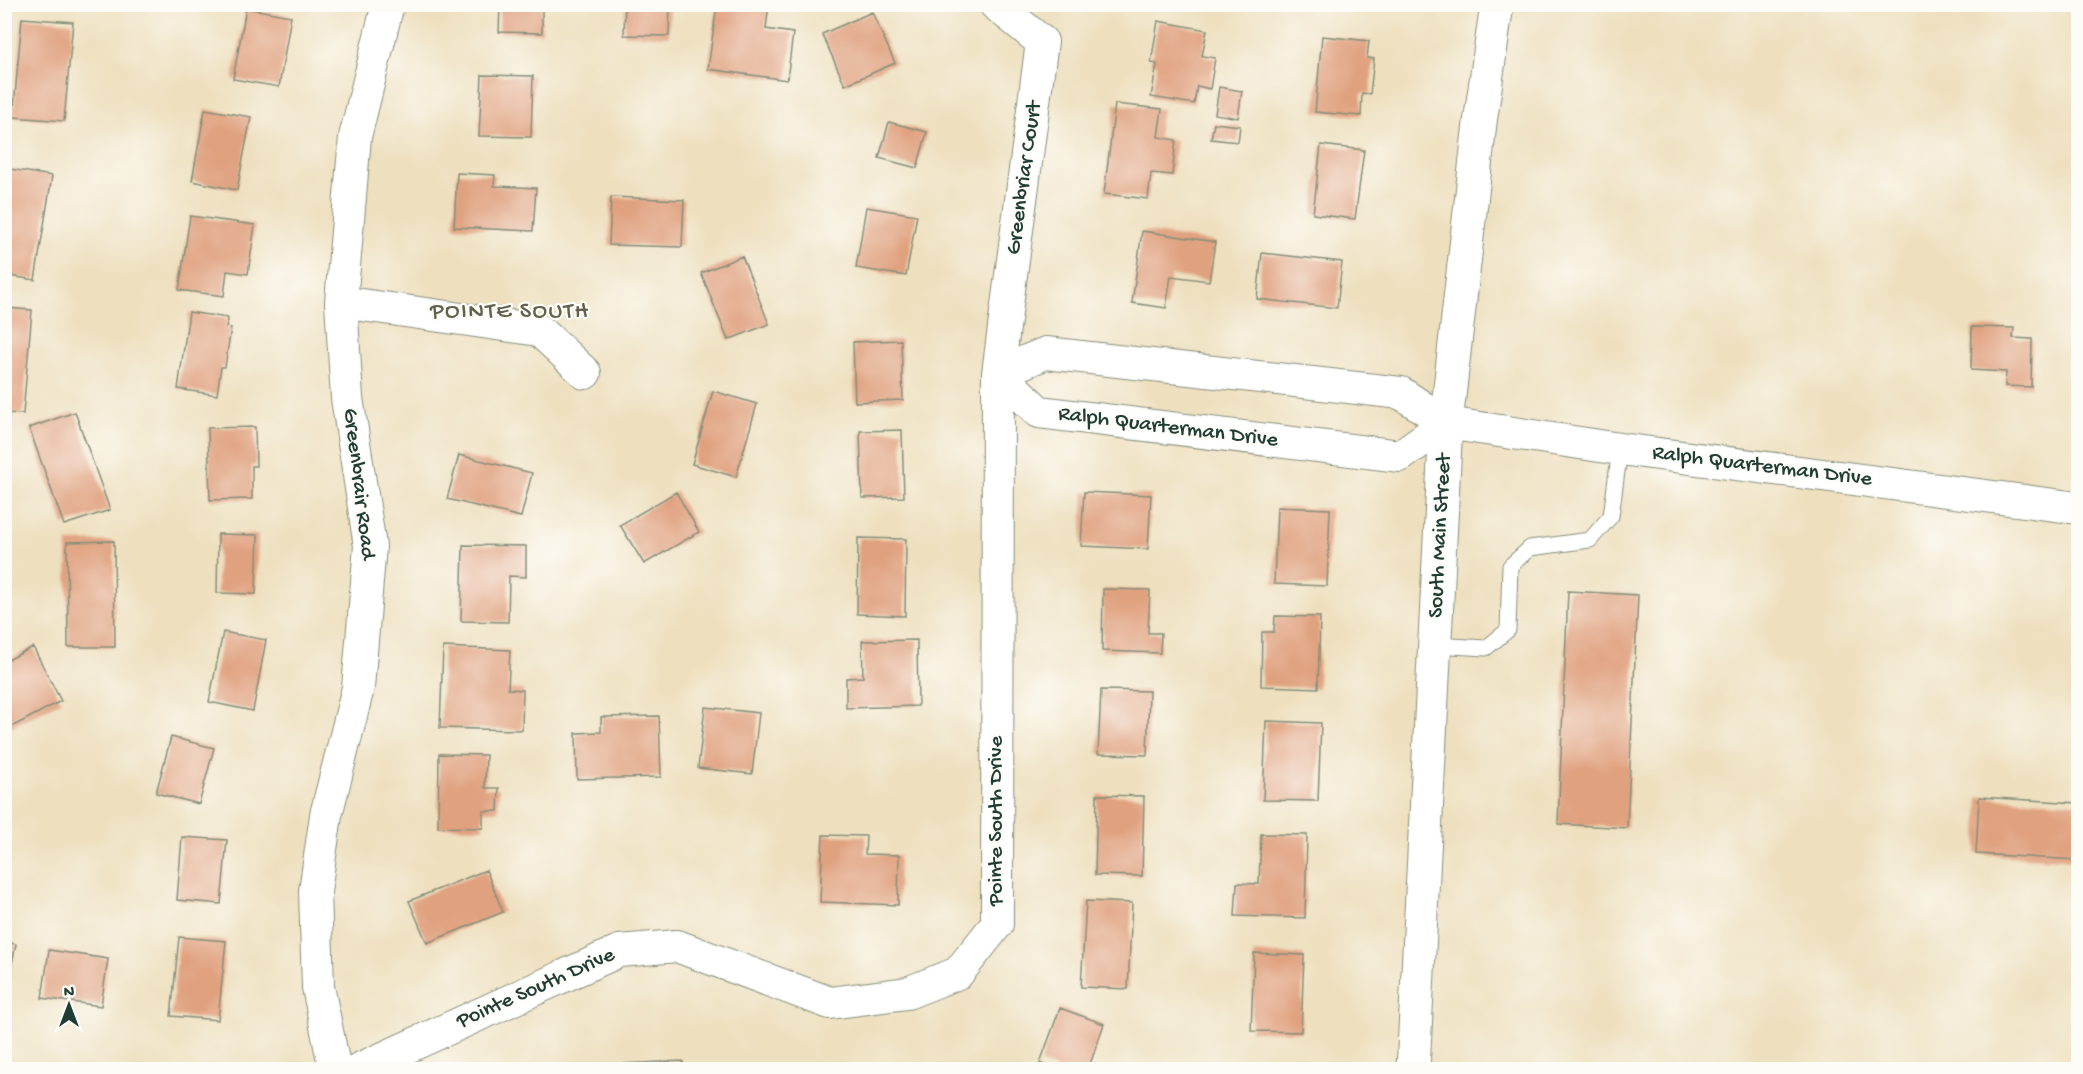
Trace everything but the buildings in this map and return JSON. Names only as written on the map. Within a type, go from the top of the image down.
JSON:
[{"type":"street","name":"Greenbrair Road","points":[[335,1070],[318,987],[315,891],[326,814],[358,688],[370,546],[347,398],[341,302],[356,137],[388,4]]},
{"type":"street","name":"Greenbriar Court","points":[[995,4],[1042,42],[998,373]]},
{"type":"street","name":"South Main Street","points":[[1413,1070],[1446,423],[1480,123],[1497,4]]},
{"type":"street","points":[[341,302],[539,330],[585,373]]},
{"type":"street","name":"Ralph Quarterman Drive","points":[[1446,423],[1400,456],[1039,412],[998,373],[1046,353],[1401,393],[1446,423],[2079,508]]},
{"type":"street","name":"Pointe South Drive","points":[[357,1070],[619,951],[677,946],[830,1003],[907,993],[958,973],[997,924],[998,373]]},
{"type":"lane","points":[[1435,645],[1486,648],[1508,630],[1510,566],[1530,548],[1590,540],[1611,516],[1620,448]]},
{"type":"district","name":"POINTE SOUTH","points":[[510,312]]}]
